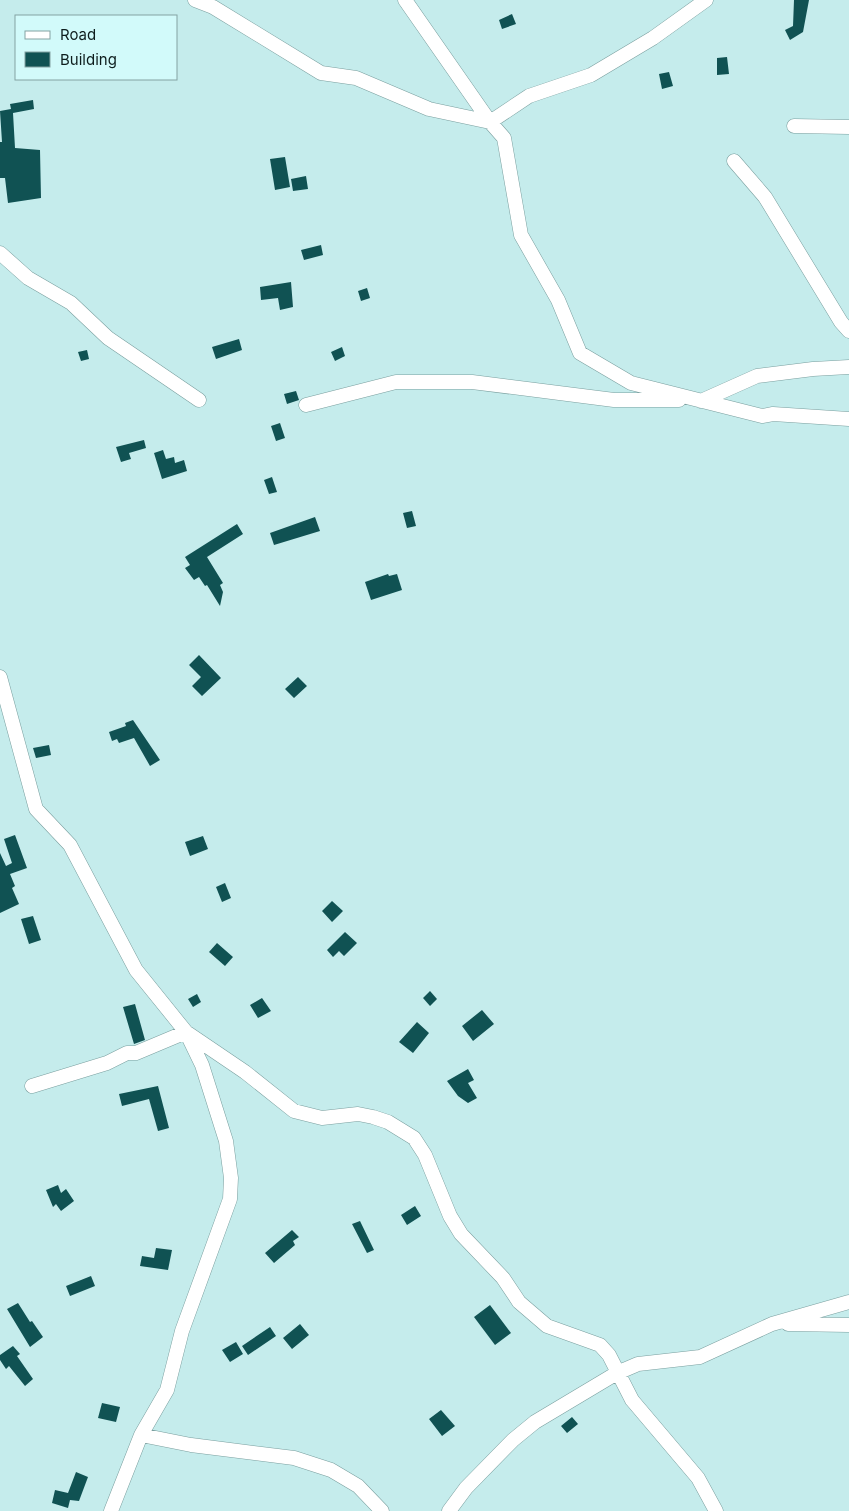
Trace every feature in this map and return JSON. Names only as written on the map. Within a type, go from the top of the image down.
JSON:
[{"type":"street","points":[[195,0],[213,7],[321,73],[356,78],[429,109],[490,122],[529,96],[591,76],[654,38],[706,0]]},
{"type":"street","points":[[404,0],[490,122],[504,138],[521,235],[558,300],[580,353],[631,383],[762,416],[773,414],[849,419]]},
{"type":"street","points":[[794,126],[849,127]]},
{"type":"street","points":[[734,161],[765,198],[849,332]]},
{"type":"street","points":[[0,253],[28,278],[72,303],[108,338],[199,400]]},
{"type":"street","points":[[306,405],[396,382],[472,382],[614,400],[702,401],[757,376],[813,369],[849,367]]},
{"type":"street","points":[[0,677],[36,809],[70,844],[136,970],[186,1032],[202,1065],[226,1141],[231,1178],[230,1199],[182,1331],[167,1390],[141,1435],[111,1511]]},
{"type":"street","points":[[32,1086],[107,1063],[126,1053],[136,1053],[186,1032]]},
{"type":"street","points":[[186,1032],[245,1072],[294,1111],[322,1118],[358,1114],[372,1117],[388,1122],[414,1138],[425,1155],[450,1216],[461,1234],[503,1278],[518,1302],[547,1326],[600,1346],[609,1355],[632,1400],[698,1478],[716,1511]]},
{"type":"street","points":[[449,1511],[483,1470],[513,1440],[535,1422],[617,1373],[648,1362],[700,1357],[772,1324],[849,1302]]},
{"type":"street","points":[[772,1324],[849,1325]]},
{"type":"street","points":[[141,1435],[191,1445],[294,1458],[331,1470],[358,1486],[382,1511]]},
{"type":"building","points":[[794,0],[809,0],[803,32],[790,40],[785,30],[793,26]]},
{"type":"building","points":[[512,14],[516,24],[502,29],[499,20]]},
{"type":"building","points":[[727,57],[729,74],[717,75],[717,58]]},
{"type":"building","points":[[669,72],[673,86],[662,89],[659,74]]},
{"type":"building","points":[[33,100],[34,109],[13,113],[15,148],[40,150],[41,198],[8,203],[5,178],[0,178],[0,142],[2,142],[0,111],[11,109],[10,104]]},
{"type":"building","points":[[285,157],[290,187],[275,190],[270,159]]},
{"type":"building","points":[[306,176],[308,189],[293,191],[291,179]]},
{"type":"building","points":[[321,245],[323,255],[304,260],[301,250]]},
{"type":"building","points":[[291,282],[293,307],[280,310],[278,298],[261,300],[260,287]]},
{"type":"building","points":[[367,288],[370,298],[361,301],[358,291]]},
{"type":"building","points":[[239,339],[242,350],[216,359],[212,347]]},
{"type":"building","points":[[342,347],[345,356],[335,361],[331,352]]},
{"type":"building","points":[[87,350],[89,359],[81,361],[78,352]]},
{"type":"building","points":[[296,391],[299,400],[287,404],[284,394]]},
{"type":"building","points":[[280,423],[285,438],[276,441],[271,426]]},
{"type":"building","points":[[144,440],[146,448],[129,453],[131,459],[121,462],[116,447]]},
{"type":"building","points":[[163,450],[166,459],[174,457],[175,463],[184,460],[187,471],[162,479],[154,453]]},
{"type":"building","points":[[272,477],[277,492],[269,494],[264,480]]},
{"type":"building","points":[[412,511],[416,526],[407,528],[403,513]]},
{"type":"building","points":[[315,517],[320,531],[274,545],[270,533]]},
{"type":"building","points":[[237,524],[243,534],[207,557],[223,583],[220,585],[223,592],[220,606],[207,585],[205,586],[199,577],[194,580],[185,568],[190,565],[185,557]]},
{"type":"building","points":[[388,574],[389,576],[397,574],[402,590],[371,600],[365,582]]},
{"type":"building","points":[[199,655],[221,678],[202,696],[192,686],[201,677],[189,665]]},
{"type":"building","points":[[298,677],[307,686],[294,698],[285,689]]},
{"type":"building","points":[[133,720],[160,760],[150,766],[134,738],[119,743],[117,739],[112,741],[109,732],[126,726],[125,723]]},
{"type":"building","points":[[49,745],[51,755],[36,758],[33,748]]},
{"type":"building","points":[[15,835],[27,868],[10,874],[15,886],[12,888],[19,904],[0,913],[0,853],[6,866],[12,863],[4,839]]},
{"type":"building","points":[[203,836],[208,849],[190,856],[185,842]]},
{"type":"building","points":[[225,883],[231,898],[222,902],[216,887]]},
{"type":"building","points":[[332,901],[343,911],[332,922],[322,911]]},
{"type":"building","points":[[33,916],[41,940],[29,944],[21,919]]},
{"type":"building","points":[[345,932],[357,943],[344,956],[339,951],[333,957],[327,950]]},
{"type":"building","points":[[217,943],[233,957],[225,966],[209,952]]},
{"type":"building","points":[[430,991],[437,999],[430,1006],[423,998]]},
{"type":"building","points":[[197,994],[201,1002],[193,1007],[188,999]]},
{"type":"building","points":[[262,998],[271,1011],[258,1018],[250,1005]]},
{"type":"building","points":[[135,1004],[145,1040],[134,1044],[123,1007]]},
{"type":"building","points":[[482,1010],[494,1024],[473,1041],[462,1026]]},
{"type":"building","points":[[417,1022],[429,1033],[413,1053],[399,1042]]},
{"type":"building","points":[[468,1069],[474,1080],[468,1083],[477,1098],[468,1103],[458,1096],[447,1081]]},
{"type":"building","points":[[158,1086],[169,1128],[158,1131],[149,1099],[122,1106],[119,1094]]},
{"type":"building","points":[[58,1185],[61,1193],[66,1189],[74,1201],[61,1211],[56,1204],[53,1207],[46,1190]]},
{"type":"building","points":[[415,1206],[421,1216],[407,1225],[401,1215]]},
{"type":"building","points":[[360,1221],[374,1250],[367,1253],[352,1224]]},
{"type":"building","points":[[292,1230],[299,1237],[293,1241],[295,1245],[274,1263],[265,1253]]},
{"type":"building","points":[[156,1248],[172,1250],[168,1270],[140,1266],[142,1256],[154,1258]]},
{"type":"building","points":[[91,1276],[95,1286],[70,1296],[66,1286]]},
{"type":"building","points":[[18,1303],[30,1322],[32,1321],[43,1337],[30,1347],[7,1309]]},
{"type":"building","points":[[490,1305],[511,1333],[495,1345],[474,1317]]},
{"type":"building","points":[[300,1324],[309,1335],[292,1349],[283,1338]]},
{"type":"building","points":[[270,1327],[276,1336],[248,1355],[242,1346]]},
{"type":"building","points":[[236,1342],[243,1354],[230,1362],[222,1350]]},
{"type":"building","points":[[13,1346],[20,1354],[17,1356],[33,1379],[25,1386],[9,1366],[6,1369],[0,1360],[0,1355]]},
{"type":"building","points":[[102,1403],[120,1407],[116,1422],[98,1418]]},
{"type":"building","points":[[441,1410],[455,1426],[442,1436],[429,1419]]},
{"type":"building","points":[[572,1417],[578,1424],[567,1433],[561,1426]]},
{"type":"building","points":[[76,1472],[88,1477],[79,1501],[70,1500],[68,1508],[52,1503],[55,1490],[68,1493]]}]
